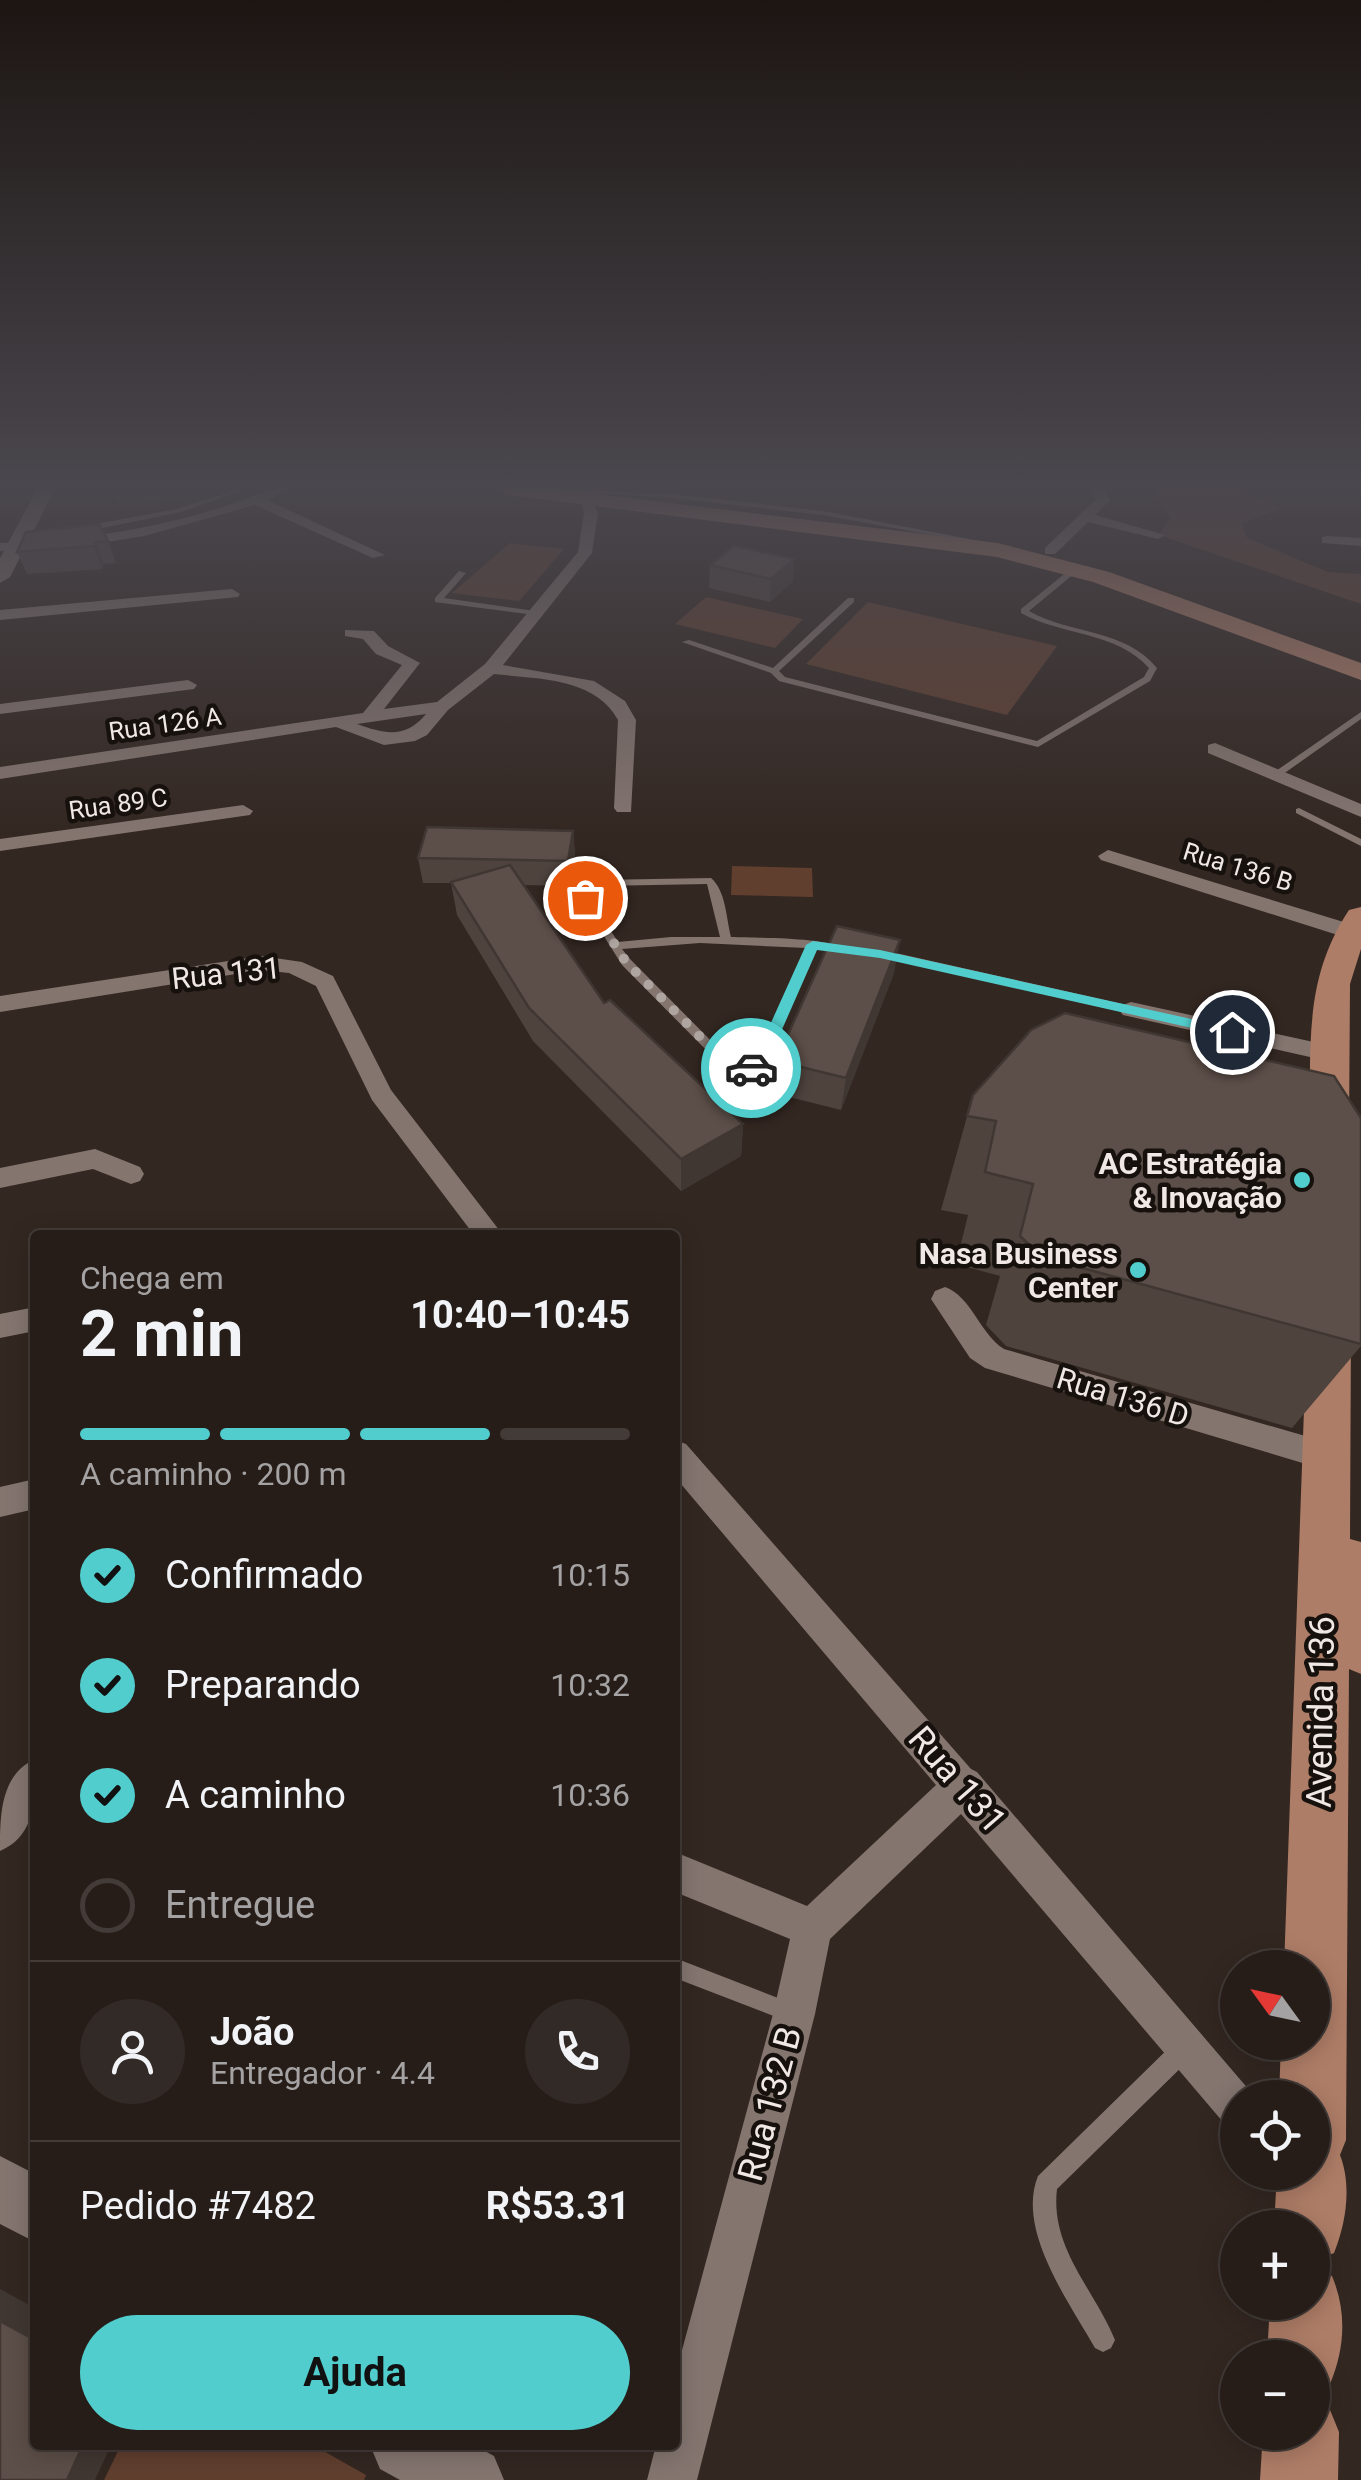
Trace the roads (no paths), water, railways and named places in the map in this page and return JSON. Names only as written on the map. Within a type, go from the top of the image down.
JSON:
[{"type":"main road","points":[[1172,605],[1361,680]]},
{"type":"main road","points":[[1181,605],[1361,666]]},
{"type":"main road","points":[[1186,605],[1361,666]]},
{"type":"main road","points":[[1235,605],[1361,651]]},
{"type":"main road","points":[[1328,1170],[1332,984],[1356,924]]},
{"type":"main road","name":"Avenida 136","points":[[1313,2080],[1328,1283]]},
{"type":"main road","points":[[1328,1394],[1348,1418],[1353,1636],[1361,1647]]},
{"type":"main road","points":[[1299,2480],[1300,2450]]},
{"type":"street","points":[[0,615],[113,605]]},
{"type":"street","points":[[338,724],[396,740],[421,731],[442,706],[490,668],[541,605]]},
{"type":"street","points":[[351,632],[368,634],[382,650],[412,663],[367,719]]},
{"type":"street","points":[[490,668],[582,684],[608,694],[623,708],[627,720],[624,808]]},
{"type":"street","points":[[0,710],[188,686]]},
{"type":"street","name":"Rua 126 A","points":[[0,773],[442,706]]},
{"type":"street","points":[[1215,750],[1361,811]]},
{"type":"street","name":"Rua 89 C","points":[[0,846],[243,811]]},
{"type":"street","name":"Rua 136 B","points":[[1108,856],[1356,924]]},
{"type":"street","name":"Rua 131","points":[[0,1004],[261,963],[286,963],[308,969],[325,980],[381,1094],[485,1230]]},
{"type":"street","points":[[1131,1010],[1332,1054]]},
{"type":"street","points":[[0,1178],[95,1160],[132,1174]]},
{"type":"street","name":"Rua 136 D","points":[[946,1299],[980,1349],[996,1358],[1326,1456]]},
{"type":"street","points":[[0,1326],[30,1320]]},
{"type":"street","name":"Rua 131","points":[[680,1460],[1220,2087]]},
{"type":"street","points":[[0,1502],[30,1495]]},
{"type":"street","points":[[680,1874],[812,1928],[964,1785]]},
{"type":"street","points":[[0,1832],[30,1786]]},
{"type":"street","name":"Rua 132 B","points":[[680,2449],[794,2014],[812,1928]]},
{"type":"street","points":[[0,2188],[30,2208]]},
{"type":"street","name":"Rua 132 B","points":[[672,2480],[680,2450]]},
{"type":"lane","points":[[476,605],[535,612]]},
{"type":"lane","points":[[774,670],[846,605]]},
{"type":"lane","points":[[686,642],[774,670],[782,679],[1024,743],[1050,740],[1147,679],[1152,668],[1146,656],[1024,611],[1028,605]]},
{"type":"lane","points":[[1188,605],[1361,666]]},
{"type":"lane","points":[[1276,775],[1361,714]]},
{"type":"lane","points":[[1299,811],[1361,843]]},
{"type":"lane","points":[[726,941],[717,910],[716,887],[711,881],[597,883],[585,898],[626,962],[728,1065],[739,1069],[753,1068],[762,1059],[813,945]]},
{"type":"lane","points":[[615,946],[677,941],[813,945],[880,954],[1131,1010]]},
{"type":"lane","points":[[680,1970],[794,2014]]},
{"type":"lane","points":[[1102,2340],[1046,2231],[1041,2205],[1046,2184],[1186,2048]]},
{"type":"place","name":"AC Estratégia & Inovação","points":[[1302,1180]]},
{"type":"place","name":"Nasa Business Center","points":[[1138,1270]]}]
